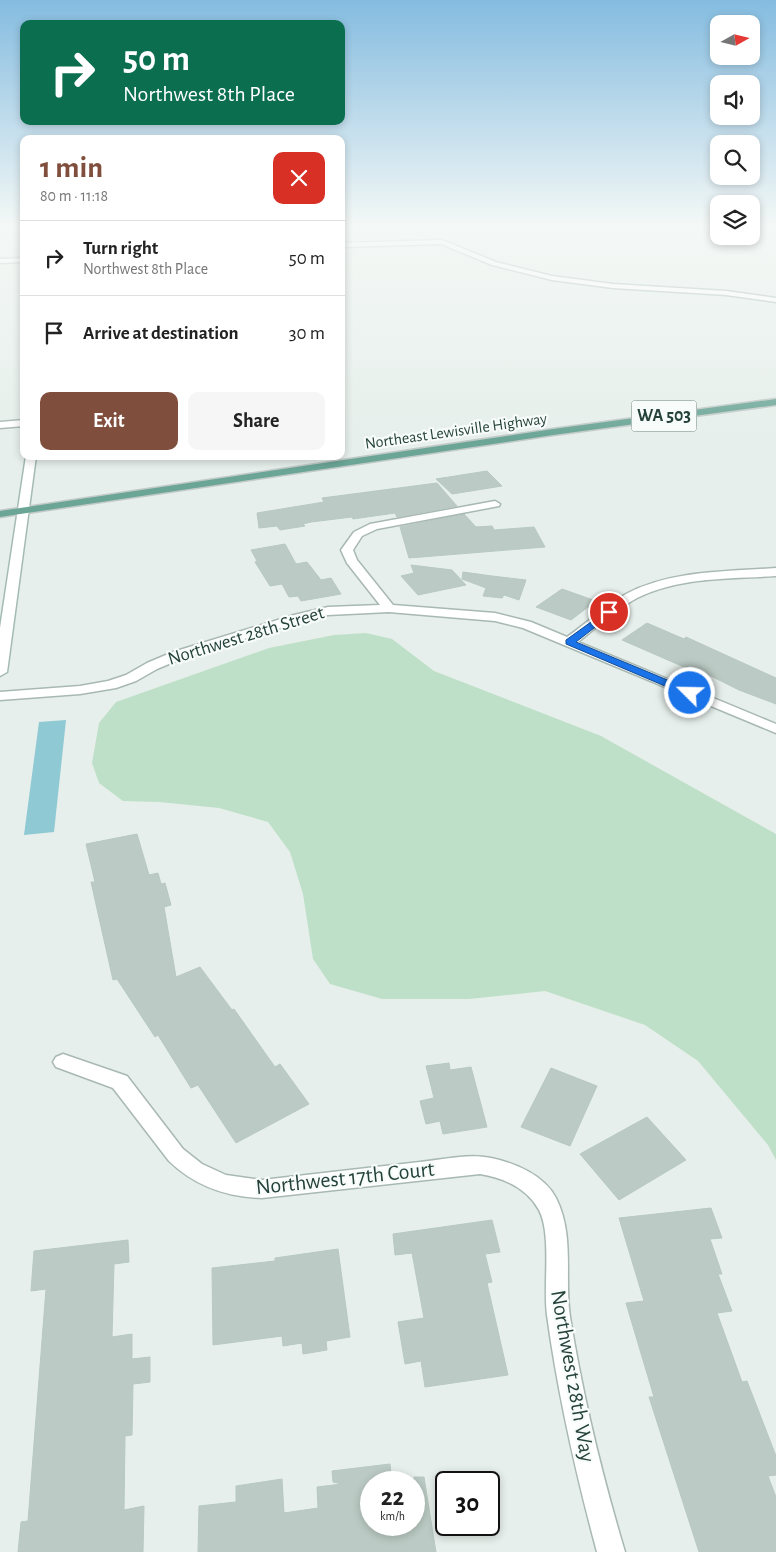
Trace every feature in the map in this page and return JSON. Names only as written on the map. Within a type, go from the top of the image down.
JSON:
[{"type":"main road","name":"Northeast Lewisville Highway","points":[[23,511],[524,436],[776,402]]},
{"type":"main road","name":"WA 503","points":[[0,514],[23,511]]},
{"type":"street","points":[[742,295],[776,300]]},
{"type":"street","points":[[0,425],[20,423]]},
{"type":"street","points":[[0,672],[30,460]]},
{"type":"street","points":[[389,608],[351,561],[348,550],[353,539],[365,529],[385,523],[495,504]]},
{"type":"street","points":[[569,642],[621,602],[652,587],[692,578],[776,572]]},
{"type":"street","name":"Northwest 28th Street","points":[[0,696],[80,690],[111,685],[131,678],[152,666],[178,655],[298,618],[344,609],[389,608],[495,617],[527,625],[776,729]]},
{"type":"street","name":"Northwest 17th Court","points":[[63,1062],[120,1082],[186,1166],[200,1175],[230,1186],[262,1189],[480,1165],[495,1167],[524,1179]]},
{"type":"street","name":"Northwest 28th Way","points":[[524,1179],[537,1190],[547,1203],[553,1218],[556,1233],[556,1294],[565,1357],[595,1495],[611,1552]]},
{"type":"green space","points":[[366,633],[392,639],[434,671],[601,736],[776,834],[776,1160],[768,1145],[698,1061],[645,1025],[545,991],[469,999],[382,999],[330,984],[313,959],[303,894],[290,852],[268,822],[219,808],[159,802],[123,801],[99,783],[92,763],[99,723],[116,702],[269,648],[334,635]]},
{"type":"water","points":[[66,720],[54,832],[24,835],[39,722]]},
{"type":"building","points":[[487,471],[502,486],[452,494],[436,479]]},
{"type":"building","points":[[437,483],[457,506],[397,517],[395,513],[311,522],[303,524],[305,526],[280,530],[277,526],[259,528],[257,513],[324,502],[322,498]]},
{"type":"building","points":[[464,514],[476,527],[492,526],[494,530],[534,527],[545,547],[409,558],[400,527]]},
{"type":"building","points":[[285,544],[296,564],[307,562],[321,580],[331,578],[341,594],[301,601],[298,596],[289,597],[282,584],[270,586],[255,562],[257,561],[251,550]]},
{"type":"building","points":[[411,565],[452,570],[466,585],[418,595],[401,576],[414,573]]},
{"type":"building","points":[[463,572],[526,580],[519,600],[504,595],[502,598],[483,596],[486,588],[462,579]]},
{"type":"building","points":[[562,589],[596,601],[571,620],[536,607]]},
{"type":"building","points":[[647,623],[684,639],[686,637],[776,678],[776,704],[739,690],[703,672],[700,674],[622,640]]},
{"type":"building","points":[[137,834],[149,875],[158,873],[161,884],[165,883],[171,905],[164,907],[176,977],[200,967],[232,1010],[234,1009],[275,1067],[280,1064],[309,1104],[236,1143],[198,1085],[191,1088],[158,1035],[155,1037],[117,979],[113,980],[91,882],[95,882],[86,844]]},
{"type":"building","points":[[449,1063],[450,1070],[471,1067],[487,1127],[443,1134],[440,1121],[426,1124],[420,1101],[434,1098],[426,1066]]},
{"type":"building","points":[[551,1068],[597,1086],[570,1146],[521,1127]]},
{"type":"building","points":[[647,1117],[686,1160],[619,1200],[580,1154]]},
{"type":"building","points":[[711,1208],[722,1238],[710,1239],[722,1274],[718,1274],[732,1311],[717,1313],[742,1382],[747,1381],[776,1456],[776,1475],[768,1476],[776,1497],[776,1552],[699,1552],[649,1397],[654,1397],[626,1303],[644,1301],[619,1218]]},
{"type":"building","points":[[492,1220],[500,1252],[485,1254],[492,1282],[487,1283],[508,1375],[425,1387],[421,1361],[405,1364],[398,1322],[424,1318],[412,1253],[395,1255],[393,1234]]},
{"type":"building","points":[[128,1240],[129,1262],[114,1264],[112,1337],[132,1334],[132,1359],[150,1357],[150,1382],[133,1384],[132,1435],[125,1436],[124,1510],[144,1506],[143,1552],[18,1552],[21,1522],[28,1521],[46,1289],[31,1291],[34,1251]]},
{"type":"building","points":[[338,1249],[350,1337],[326,1341],[327,1350],[303,1354],[302,1343],[283,1346],[282,1336],[213,1345],[212,1268],[275,1261],[275,1258]]},
{"type":"building","points":[[390,1464],[391,1471],[360,1471],[360,1536],[425,1536],[425,1483],[436,1552],[198,1552],[199,1506],[236,1502],[236,1486],[282,1479],[284,1513],[318,1508],[317,1487],[342,1484],[333,1482],[332,1471]]},
{"type":"route","points":[[609,612],[569,642],[690,693]]}]
